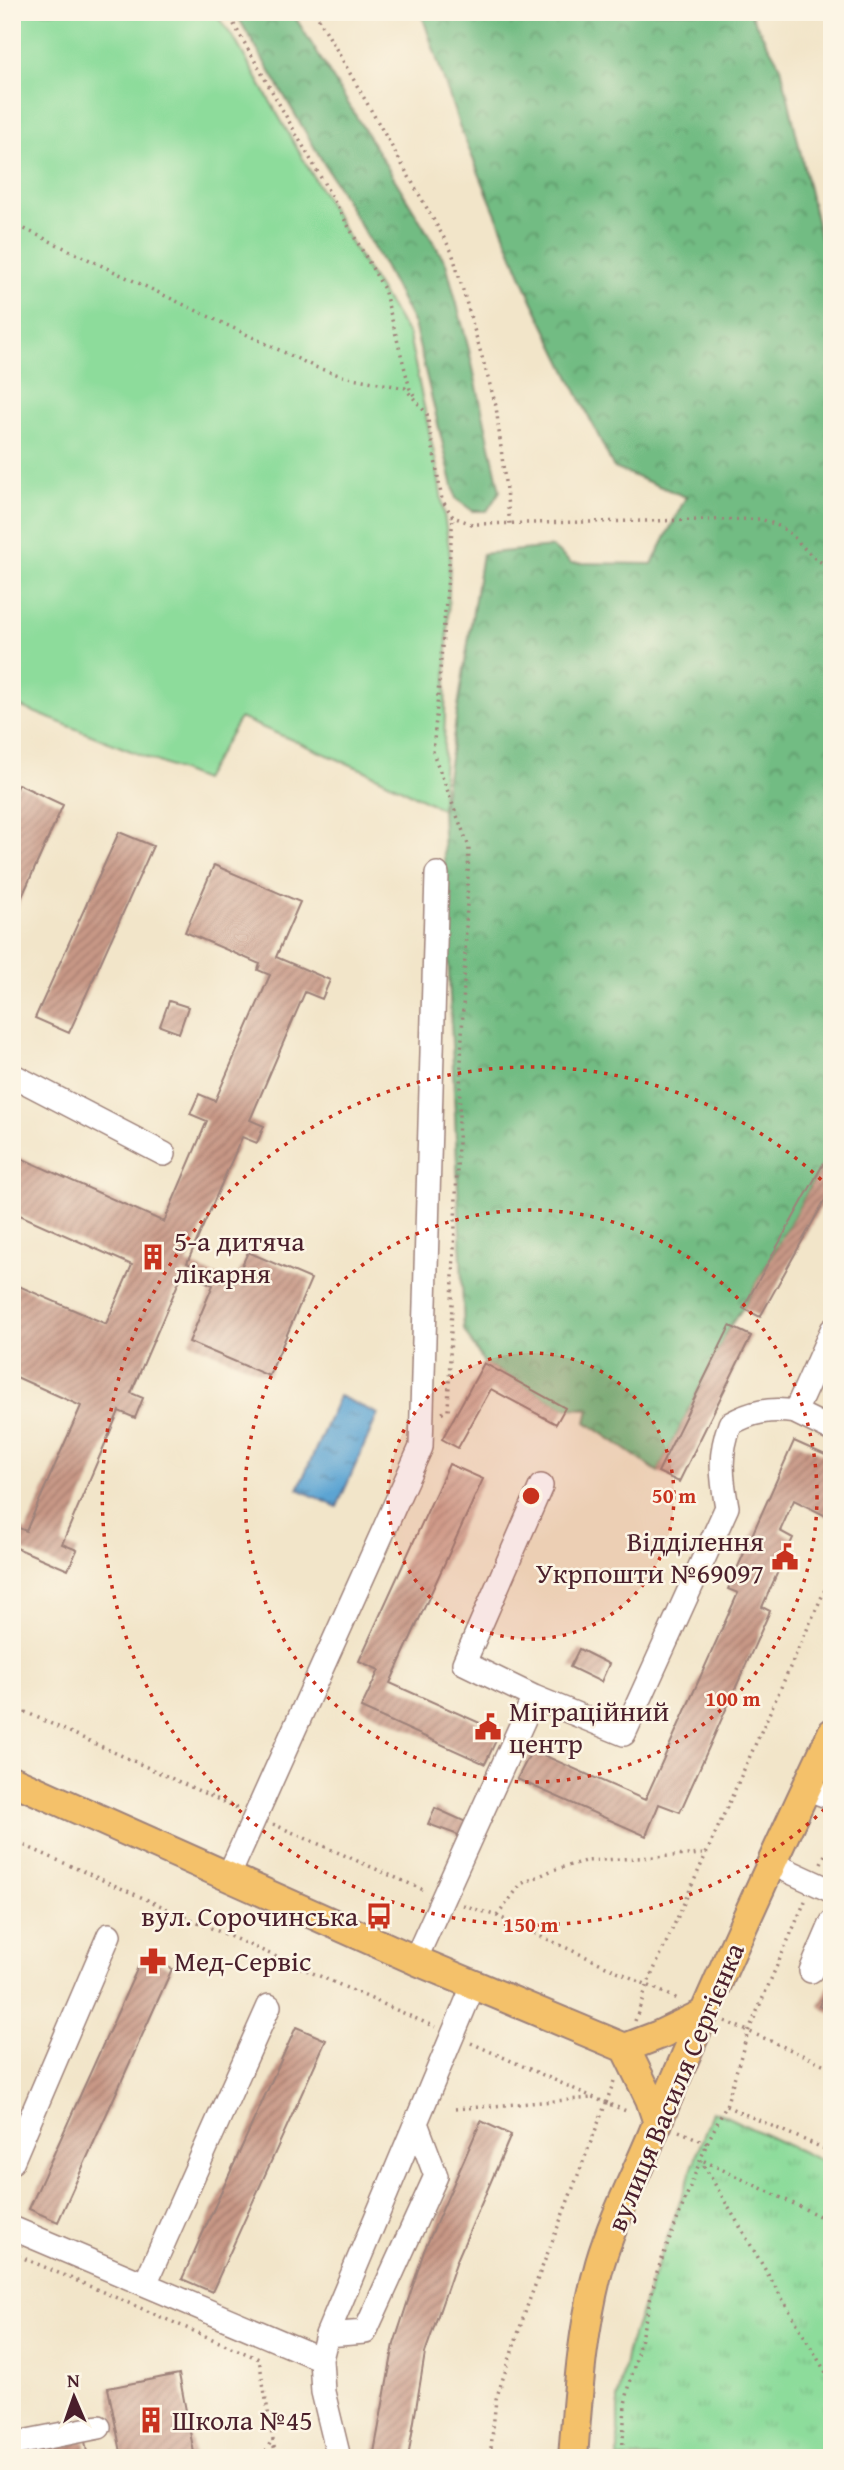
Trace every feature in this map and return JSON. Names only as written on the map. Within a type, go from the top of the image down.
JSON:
[{"type":"main road","name":"вулиця Василя Сергієнка","points":[[573,2458],[579,2378],[588,2312],[600,2262],[617,2216],[705,2012],[773,1864],[819,1793],[832,1733]]},
{"type":"main road","points":[[12,1780],[415,1960],[625,2048],[650,2099],[658,2123]]},
{"type":"main road","points":[[625,2048],[705,2012]]},
{"type":"lane","points":[[228,1877],[421,1447],[437,873]]},
{"type":"lane","points":[[12,1075],[164,1154]]},
{"type":"lane","points":[[795,1412],[832,1330]]},
{"type":"lane","points":[[541,1486],[464,1663],[534,1697],[624,1734],[727,1507],[722,1445],[730,1423],[760,1411],[778,1409],[795,1412],[832,1430]]},
{"type":"lane","points":[[415,1960],[534,1697]]},
{"type":"lane","points":[[773,1864],[822,1887]]},
{"type":"lane","points":[[811,1971],[832,1922]]},
{"type":"lane","points":[[12,2162],[109,1935]]},
{"type":"lane","points":[[339,2458],[323,2392],[321,2359],[327,2335],[474,1984]]},
{"type":"lane","points":[[145,2284],[269,2006]]},
{"type":"lane","points":[[327,2335],[365,2332],[436,2176],[416,2123]]},
{"type":"lane","points":[[12,2228],[321,2359]]},
{"type":"lane","points":[[12,2444],[99,2427]]},
{"type":"path","points":[[227,12],[384,289],[410,389],[427,414],[443,500],[453,517],[433,754],[469,847],[448,1411],[421,1419]]},
{"type":"path","points":[[316,12],[452,252],[496,406],[510,524]]},
{"type":"path","points":[[12,223],[315,367],[342,376],[405,388],[427,414]]},
{"type":"path","points":[[453,517],[472,524],[761,519],[784,528],[808,554],[825,565],[832,566]]},
{"type":"path","points":[[648,1983],[832,1574]]},
{"type":"path","points":[[12,1706],[443,1898],[497,1916],[832,2068]]},
{"type":"path","points":[[12,1840],[606,2103],[528,2301],[496,2399],[489,2458]]},
{"type":"path","points":[[622,2458],[625,2404],[657,2272],[700,2159],[726,2106],[748,2032],[822,1887],[832,1840]]},
{"type":"path","points":[[497,1916],[522,1884],[553,1870],[585,1861],[706,1854]]},
{"type":"path","points":[[455,2109],[594,2098]]},
{"type":"path","points":[[726,2106],[832,2152]]},
{"type":"path","points":[[700,2159],[832,2222]]},
{"type":"path","points":[[700,2159],[832,2383]]},
{"type":"path","points":[[12,2253],[259,2359],[276,2458]]},
{"type":"path","points":[[264,2458],[272,2438]]},
{"type":"green space","points":[[12,12],[214,12],[235,40],[361,260],[409,336],[437,468],[450,554],[442,809],[368,772],[240,718],[203,780],[19,706],[12,708]]},
{"type":"green space","points":[[235,12],[292,12],[446,263],[469,350],[500,491],[487,511],[473,511],[456,499],[414,324],[383,264]]},
{"type":"green space","points":[[421,12],[749,12],[781,67],[828,272],[832,370],[832,1148],[743,1308],[730,1326],[658,1472],[586,1422],[589,1409],[565,1408],[484,1363],[464,1330],[442,809],[482,554],[552,547],[571,563],[652,564],[686,497],[614,468],[529,294],[459,125]]},
{"type":"green space","points":[[712,2112],[832,2166],[832,2458],[618,2458],[618,2400],[627,2351]]},
{"type":"water","points":[[339,1396],[378,1414],[337,1507],[298,1489]]},
{"type":"building","points":[[18,784],[63,805],[12,919],[12,797]]},
{"type":"building","points":[[119,832],[153,846],[69,1033],[35,1018]]},
{"type":"building","name":"5-а дитяча лікарня","points":[[214,865],[300,902],[276,957],[330,980],[322,999],[305,992],[250,1120],[264,1126],[257,1143],[242,1137],[187,1263],[234,1283],[248,1252],[311,1279],[269,1376],[189,1342],[213,1285],[183,1272],[131,1393],[143,1398],[135,1418],[119,1411],[62,1544],[77,1550],[68,1570],[12,1546],[12,1525],[26,1531],[81,1406],[12,1375],[12,1283],[106,1324],[132,1265],[20,1215],[12,1232],[12,1154],[164,1222],[207,1121],[190,1114],[199,1094],[215,1101],[270,975],[258,970],[260,964],[185,932]]},
{"type":"building","points":[[169,1001],[188,1007],[179,1033],[160,1026]]},
{"type":"building","points":[[832,1148],[832,1187],[760,1317],[743,1308]]},
{"type":"building","points":[[730,1326],[751,1336],[679,1482],[658,1472]]},
{"type":"building","points":[[484,1363],[565,1408],[556,1424],[491,1389],[458,1448],[442,1439]]},
{"type":"building","points":[[794,1441],[832,1458],[832,1515],[830,1518],[794,1500],[780,1531],[793,1538],[762,1607],[770,1611],[680,1812],[659,1804],[646,1836],[517,1779],[532,1750],[645,1800],[738,1593],[728,1589]]},
{"type":"building","points":[[449,1464],[483,1479],[390,1683],[500,1732],[485,1764],[361,1708],[379,1670],[359,1661]]},
{"type":"building","points":[[579,1649],[609,1664],[601,1682],[570,1667]]},
{"type":"building","points":[[435,1808],[466,1822],[461,1836],[428,1824]]},
{"type":"building","points":[[143,1956],[172,1969],[58,2222],[29,2209]]},
{"type":"building","points":[[832,1978],[832,2014],[819,2006]]},
{"type":"building","points":[[296,2027],[326,2040],[212,2292],[182,2279]]},
{"type":"building","points":[[481,2121],[511,2135],[457,2260],[425,2353],[408,2458],[373,2458],[394,2344],[424,2251]]},
{"type":"building","name":"Школа №45","points":[[179,2374],[195,2458],[99,2458],[121,2452],[108,2388]]},
{"type":"building","points":[[85,2441],[88,2458],[43,2458],[48,2456],[46,2449]]},
{"type":"place","name":"5-а дитяча лікарня","points":[[153,1257]]},
{"type":"place","name":"Відділення Укрпошти №69097","points":[[785,1557]]},
{"type":"place","name":"Міграційний центр","points":[[488,1727]]},
{"type":"place","name":"вул. Сорочинська","points":[[379,1916]]},
{"type":"place","name":"Мед-Сервіс","points":[[153,1961]]},
{"type":"place","name":"Школа №45","points":[[151,2420]]}]
